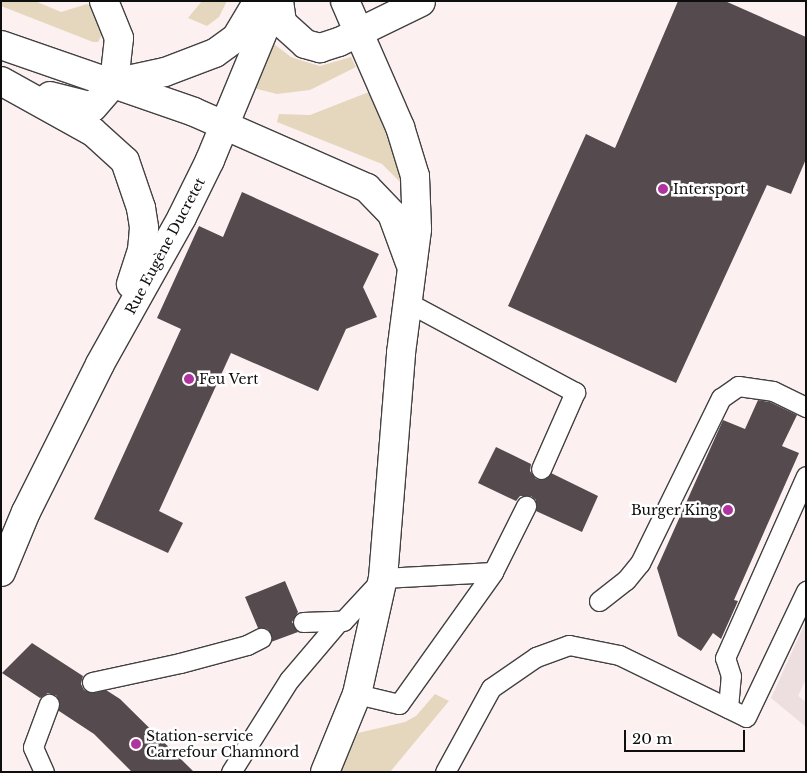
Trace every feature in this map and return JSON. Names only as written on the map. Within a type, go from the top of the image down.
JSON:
[{"type":"street","points":[[104,1],[119,38],[114,83]]},
{"type":"street","points":[[114,83],[165,72],[215,53],[236,38],[258,1]]},
{"type":"street","points":[[277,1],[282,23],[305,44],[320,48],[359,32],[421,2]]},
{"type":"street","name":"Rue Eugène Ducretet","points":[[1,572],[26,512],[100,364],[182,217],[226,126],[277,1]]},
{"type":"street","points":[[325,772],[357,694],[383,578],[407,302],[413,272],[417,229],[415,176],[400,127],[345,1]]},
{"type":"street","points":[[1,45],[114,83],[226,126],[367,188],[392,214],[413,272]]},
{"type":"street","name":"Rue Eugène Ducretet","points":[[1,81],[93,107],[114,83]]},
{"type":"street","name":"Rue Eugène Ducretet","points":[[1,81],[93,132],[125,161],[135,188],[141,208],[142,250],[100,364]]},
{"type":"street","points":[[1,533],[26,512]]},
{"type":"lane","points":[[407,302],[575,392],[541,469]]},
{"type":"lane","points":[[599,602],[626,580],[640,563],[721,398],[738,386],[773,391],[806,407]]},
{"type":"lane","points":[[728,708],[731,676],[725,658],[806,476]]},
{"type":"lane","points":[[357,694],[399,704],[493,572],[526,506]]},
{"type":"lane","points":[[303,622],[343,621],[383,578],[493,572]]},
{"type":"lane","points":[[445,772],[491,688],[536,657],[569,645],[619,655],[746,717],[806,591]]},
{"type":"lane","points":[[231,772],[289,680],[339,621]]},
{"type":"lane","points":[[92,682],[180,663],[248,645],[262,638]]},
{"type":"lane","points":[[44,772],[33,747],[49,704]]},
{"type":"shaded area","points":[[1,1],[35,1],[61,12],[87,4],[102,12],[104,31],[98,42],[93,42],[1,6]]},
{"type":"shaded area","points":[[202,1],[227,1],[219,17],[207,26],[188,18]]},
{"type":"shaded area","points":[[274,44],[291,57],[320,66],[351,57],[356,67],[310,90],[277,94],[253,88]]},
{"type":"shaded area","points":[[369,92],[399,159],[402,184],[382,164],[277,122],[279,114],[310,115]]},
{"type":"shaded area","points":[[806,621],[806,679],[798,696],[806,702],[806,727],[771,698]]},
{"type":"shaded area","points":[[435,694],[449,701],[390,772],[340,772],[358,733],[405,722],[416,716]]},
{"type":"building","name":"Intersport","points":[[678,1],[725,1],[806,37],[806,159],[791,194],[767,185],[676,383],[508,306],[586,134],[615,148]]},
{"type":"building","name":"Feu Vert","points":[[242,192],[379,254],[363,287],[377,317],[346,329],[318,391],[231,353],[159,511],[183,523],[168,553],[94,519],[181,329],[157,318],[199,226],[223,237]]},
{"type":"building","name":"Burger King","points":[[758,400],[770,402],[797,415],[782,446],[799,453],[734,600],[738,601],[721,639],[713,633],[701,651],[678,636],[657,568],[723,420],[745,429]]},
{"type":"building","points":[[496,447],[531,464],[530,471],[536,479],[543,480],[551,473],[598,496],[582,532],[536,511],[536,500],[531,496],[520,496],[516,501],[478,483]]},
{"type":"building","points":[[285,581],[298,612],[292,622],[298,632],[271,642],[268,629],[258,628],[245,597]]},
{"type":"building","points":[[32,643],[83,676],[81,684],[84,690],[94,693],[106,690],[120,699],[194,772],[132,772],[94,734],[59,711],[57,696],[48,693],[40,698],[2,673]]},
{"type":"place","name":"Intersport","points":[[663,189]]},
{"type":"place","name":"Feu Vert","points":[[189,379]]},
{"type":"place","name":"Burger King","points":[[728,510]]},
{"type":"place","name":"Station-service Carrefour Chamnord","points":[[136,744]]}]
